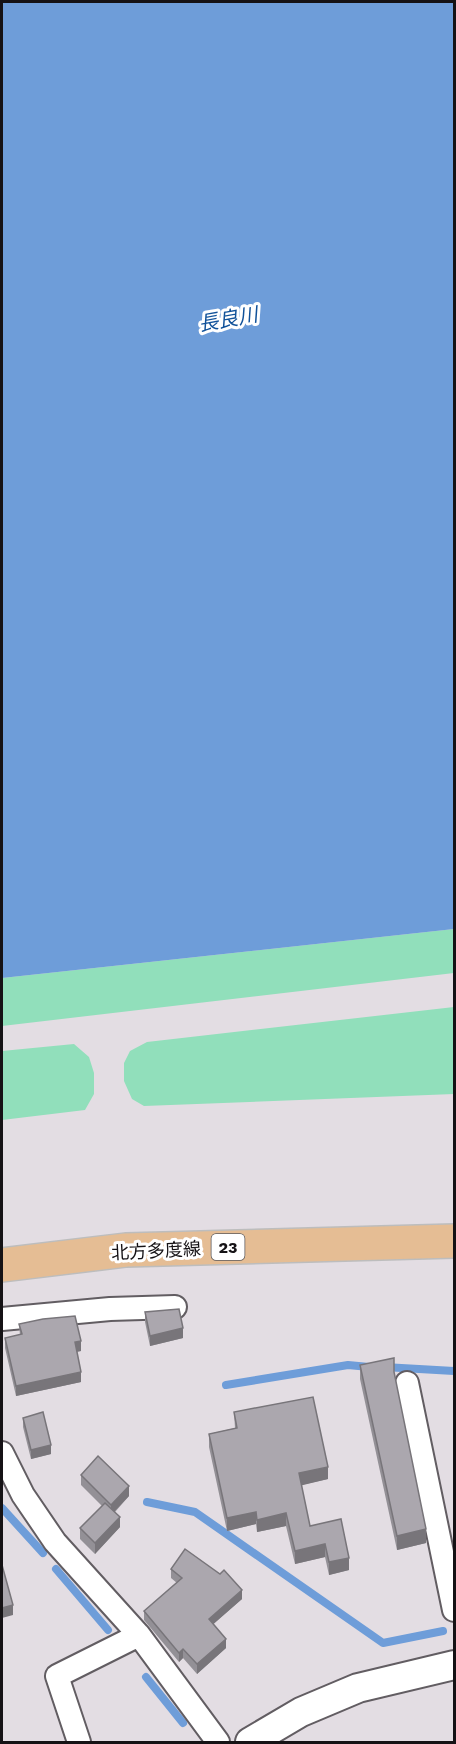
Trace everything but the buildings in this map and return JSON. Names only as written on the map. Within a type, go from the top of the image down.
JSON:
[{"type":"main road","name":"北方多度線","points":[[2,1265],[126,1250],[454,1241]]},
{"type":"street","points":[[2,1319],[110,1309],[175,1307]]},
{"type":"street","points":[[407,1383],[454,1610]]},
{"type":"street","points":[[2,1453],[23,1494],[55,1542],[139,1635],[218,1743]]},
{"type":"street","points":[[79,1743],[57,1676],[139,1635]]},
{"type":"street","points":[[250,1743],[301,1712],[358,1688],[454,1665]]},
{"type":"green space","points":[[454,929],[454,973],[2,1026],[2,978]]},
{"type":"green space","points":[[454,1007],[454,1094],[144,1106],[132,1099],[124,1081],[124,1063],[130,1051],[147,1042]]},
{"type":"green space","points":[[74,1044],[89,1057],[94,1073],[94,1094],[85,1110],[2,1120],[2,1051]]},
{"type":"water","name":"長良川","points":[[2,2],[454,2],[454,929],[2,978]]},
{"type":"waterway","points":[[226,1385],[348,1365],[369,1367]]},
{"type":"waterway","points":[[384,1367],[454,1371]]},
{"type":"waterway","points":[[147,1502],[195,1512],[383,1643],[443,1631]]},
{"type":"waterway","points":[[2,1508],[43,1553]]},
{"type":"waterway","points":[[56,1569],[108,1630]]},
{"type":"waterway","points":[[146,1677],[183,1723]]}]
